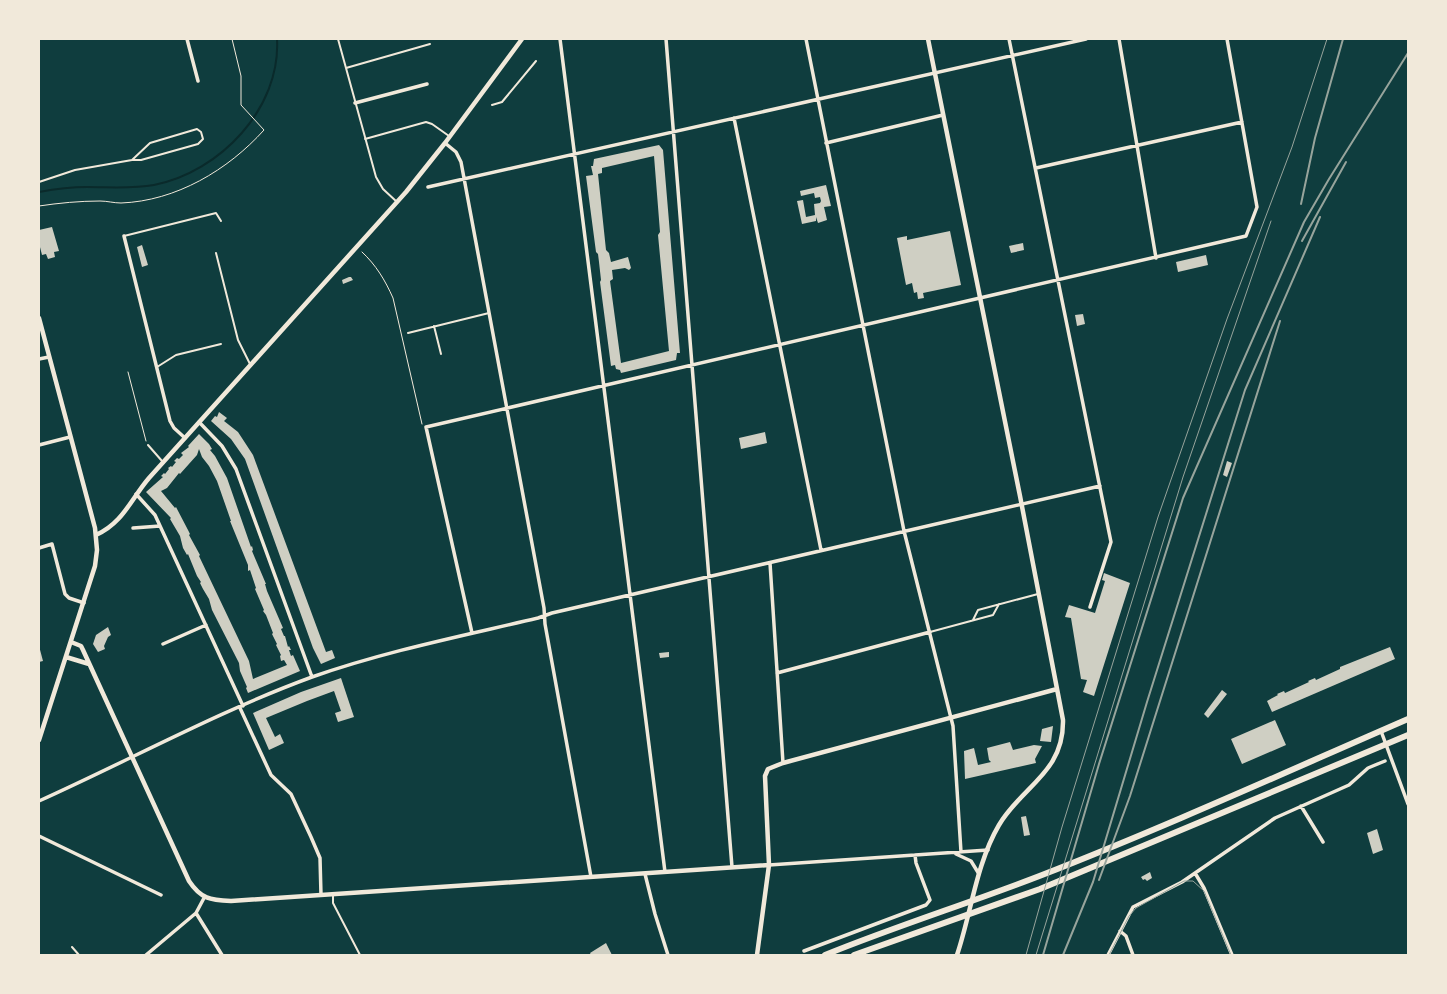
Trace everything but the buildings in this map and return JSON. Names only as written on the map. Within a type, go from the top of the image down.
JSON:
[{"type":"main road","points":[[825,955],[896,927],[959,906],[1043,875],[1161,826],[1408,719]]},
{"type":"main road","points":[[854,955],[1040,889],[1151,844],[1408,735]]},
{"type":"street","points":[[188,39],[198,81]]},
{"type":"street","points":[[96,535],[112,526],[119,520],[136,494],[163,462],[397,202],[450,137],[522,39]]},
{"type":"street","points":[[560,39],[631,595],[664,872]]},
{"type":"street","points":[[666,39],[732,867]]},
{"type":"street","points":[[806,39],[904,531],[953,726],[961,852]]},
{"type":"street","points":[[928,39],[979,298],[1022,504],[1057,689],[1063,731],[1057,754],[1048,768],[1008,813],[995,832],[980,875],[956,955]]},
{"type":"street","points":[[1009,39],[1111,542],[1090,607]]},
{"type":"street","points":[[428,187],[1086,39]]},
{"type":"street","points":[[1119,39],[1156,258]]},
{"type":"street","points":[[472,633],[426,427],[862,324],[1058,281],[1246,236],[1257,207],[1227,39]]},
{"type":"street","points":[[355,103],[427,84]]},
{"type":"street","points":[[826,142],[943,115]]},
{"type":"street","points":[[734,118],[821,550]]},
{"type":"street","points":[[1036,168],[1242,122]]},
{"type":"street","points":[[445,143],[456,152],[461,162],[545,615],[590,877]]},
{"type":"street","points":[[124,236],[170,421],[185,438]]},
{"type":"street","points":[[39,318],[96,535],[95,566],[39,740]]},
{"type":"street","points":[[39,360],[49,357]]},
{"type":"street","points":[[199,422],[222,446],[236,469],[312,677]]},
{"type":"street","points":[[39,445],[70,438]]},
{"type":"street","points":[[39,801],[241,707],[312,677],[408,648],[709,576],[1100,486]]},
{"type":"street","points":[[136,494],[155,515],[206,625],[271,774],[291,794],[311,837],[320,858],[321,895]]},
{"type":"street","points":[[133,528],[160,526]]},
{"type":"street","points":[[39,548],[52,544],[65,594],[69,598],[84,603]]},
{"type":"street","points":[[770,563],[783,763]]},
{"type":"street","points":[[163,644],[206,625]]},
{"type":"street","points":[[777,673],[930,632]]},
{"type":"street","points":[[71,642],[81,646],[131,758],[189,881],[196,891],[204,898],[231,901],[333,895],[988,850]]},
{"type":"street","points":[[66,657],[89,664]]},
{"type":"street","points":[[757,955],[769,865],[765,776],[768,769],[783,763],[1057,689]]},
{"type":"street","points":[[1381,731],[1408,804]]},
{"type":"street","points":[[1108,955],[1133,906],[1163,893],[1196,873],[1275,818],[1349,785],[1368,768],[1385,761]]},
{"type":"street","points":[[39,798],[47,797]]},
{"type":"street","points":[[1301,806],[1323,842]]},
{"type":"street","points":[[39,836],[161,895]]},
{"type":"street","points":[[953,853],[966,857],[980,875]]},
{"type":"street","points":[[804,951],[926,905],[930,900],[916,862],[915,855]]},
{"type":"street","points":[[1196,873],[1204,888],[1232,955]]},
{"type":"street","points":[[646,874],[655,914],[668,955]]},
{"type":"street","points":[[146,955],[196,912],[204,898]]},
{"type":"street","points":[[196,912],[222,955]]},
{"type":"street","points":[[1120,932],[1126,936],[1133,955]]},
{"type":"lane","points":[[338,39],[376,177],[381,187],[397,202]]},
{"type":"lane","points":[[346,68],[430,44]]},
{"type":"lane","points":[[492,105],[502,102],[536,61]]},
{"type":"lane","points":[[365,139],[426,122],[432,124],[450,137]]},
{"type":"lane","points":[[39,182],[75,170],[132,160],[141,160],[198,144],[203,139],[202,132],[196,129],[150,143],[132,160]]},
{"type":"lane","points":[[124,236],[216,213],[220,221]]},
{"type":"lane","points":[[216,253],[238,340],[251,365]]},
{"type":"lane","points":[[408,332],[489,313]]},
{"type":"lane","points":[[434,326],[441,354]]},
{"type":"lane","points":[[157,367],[176,355],[222,344]]},
{"type":"lane","points":[[147,443],[163,462]]},
{"type":"lane","points":[[972,620],[978,610],[1039,594]]},
{"type":"lane","points":[[930,632],[993,615],[999,604]]},
{"type":"lane","points":[[333,895],[334,903],[360,955]]},
{"type":"lane","points":[[72,947],[79,955]]},
{"type":"path","points":[[39,206],[100,201],[120,203],[146,200],[186,187],[207,177],[238,156],[252,144],[264,130],[255,122],[241,105],[241,76],[232,39]]},
{"type":"path","points":[[362,252],[373,263],[385,281],[392,298],[421,424],[426,427]]},
{"type":"path","points":[[128,372],[147,443]]},
{"type":"waterway","points":[[39,192],[75,187],[129,187],[154,185],[178,178],[202,166],[223,151],[242,133],[257,112],[269,89],[276,65],[277,39]]},
{"type":"tram line","points":[[1026,955],[1062,827],[1158,517],[1227,319],[1292,147],[1327,39]]},
{"type":"tram line","points":[[1036,955],[1183,477],[1271,221]]},
{"type":"tram line","points":[[1109,955],[1129,916],[1136,908],[1184,881],[1193,881],[1204,891],[1231,955]]},
{"type":"railway","points":[[1301,204],[1315,138],[1343,39]]},
{"type":"railway","points":[[1043,955],[1099,764],[1183,498],[1304,222],[1329,179],[1408,53]]},
{"type":"railway","points":[[1302,241],[1346,162]]},
{"type":"railway","points":[[1063,955],[1093,882],[1147,702],[1245,390],[1320,217]]},
{"type":"railway","points":[[1099,880],[1130,796],[1280,321]]}]
